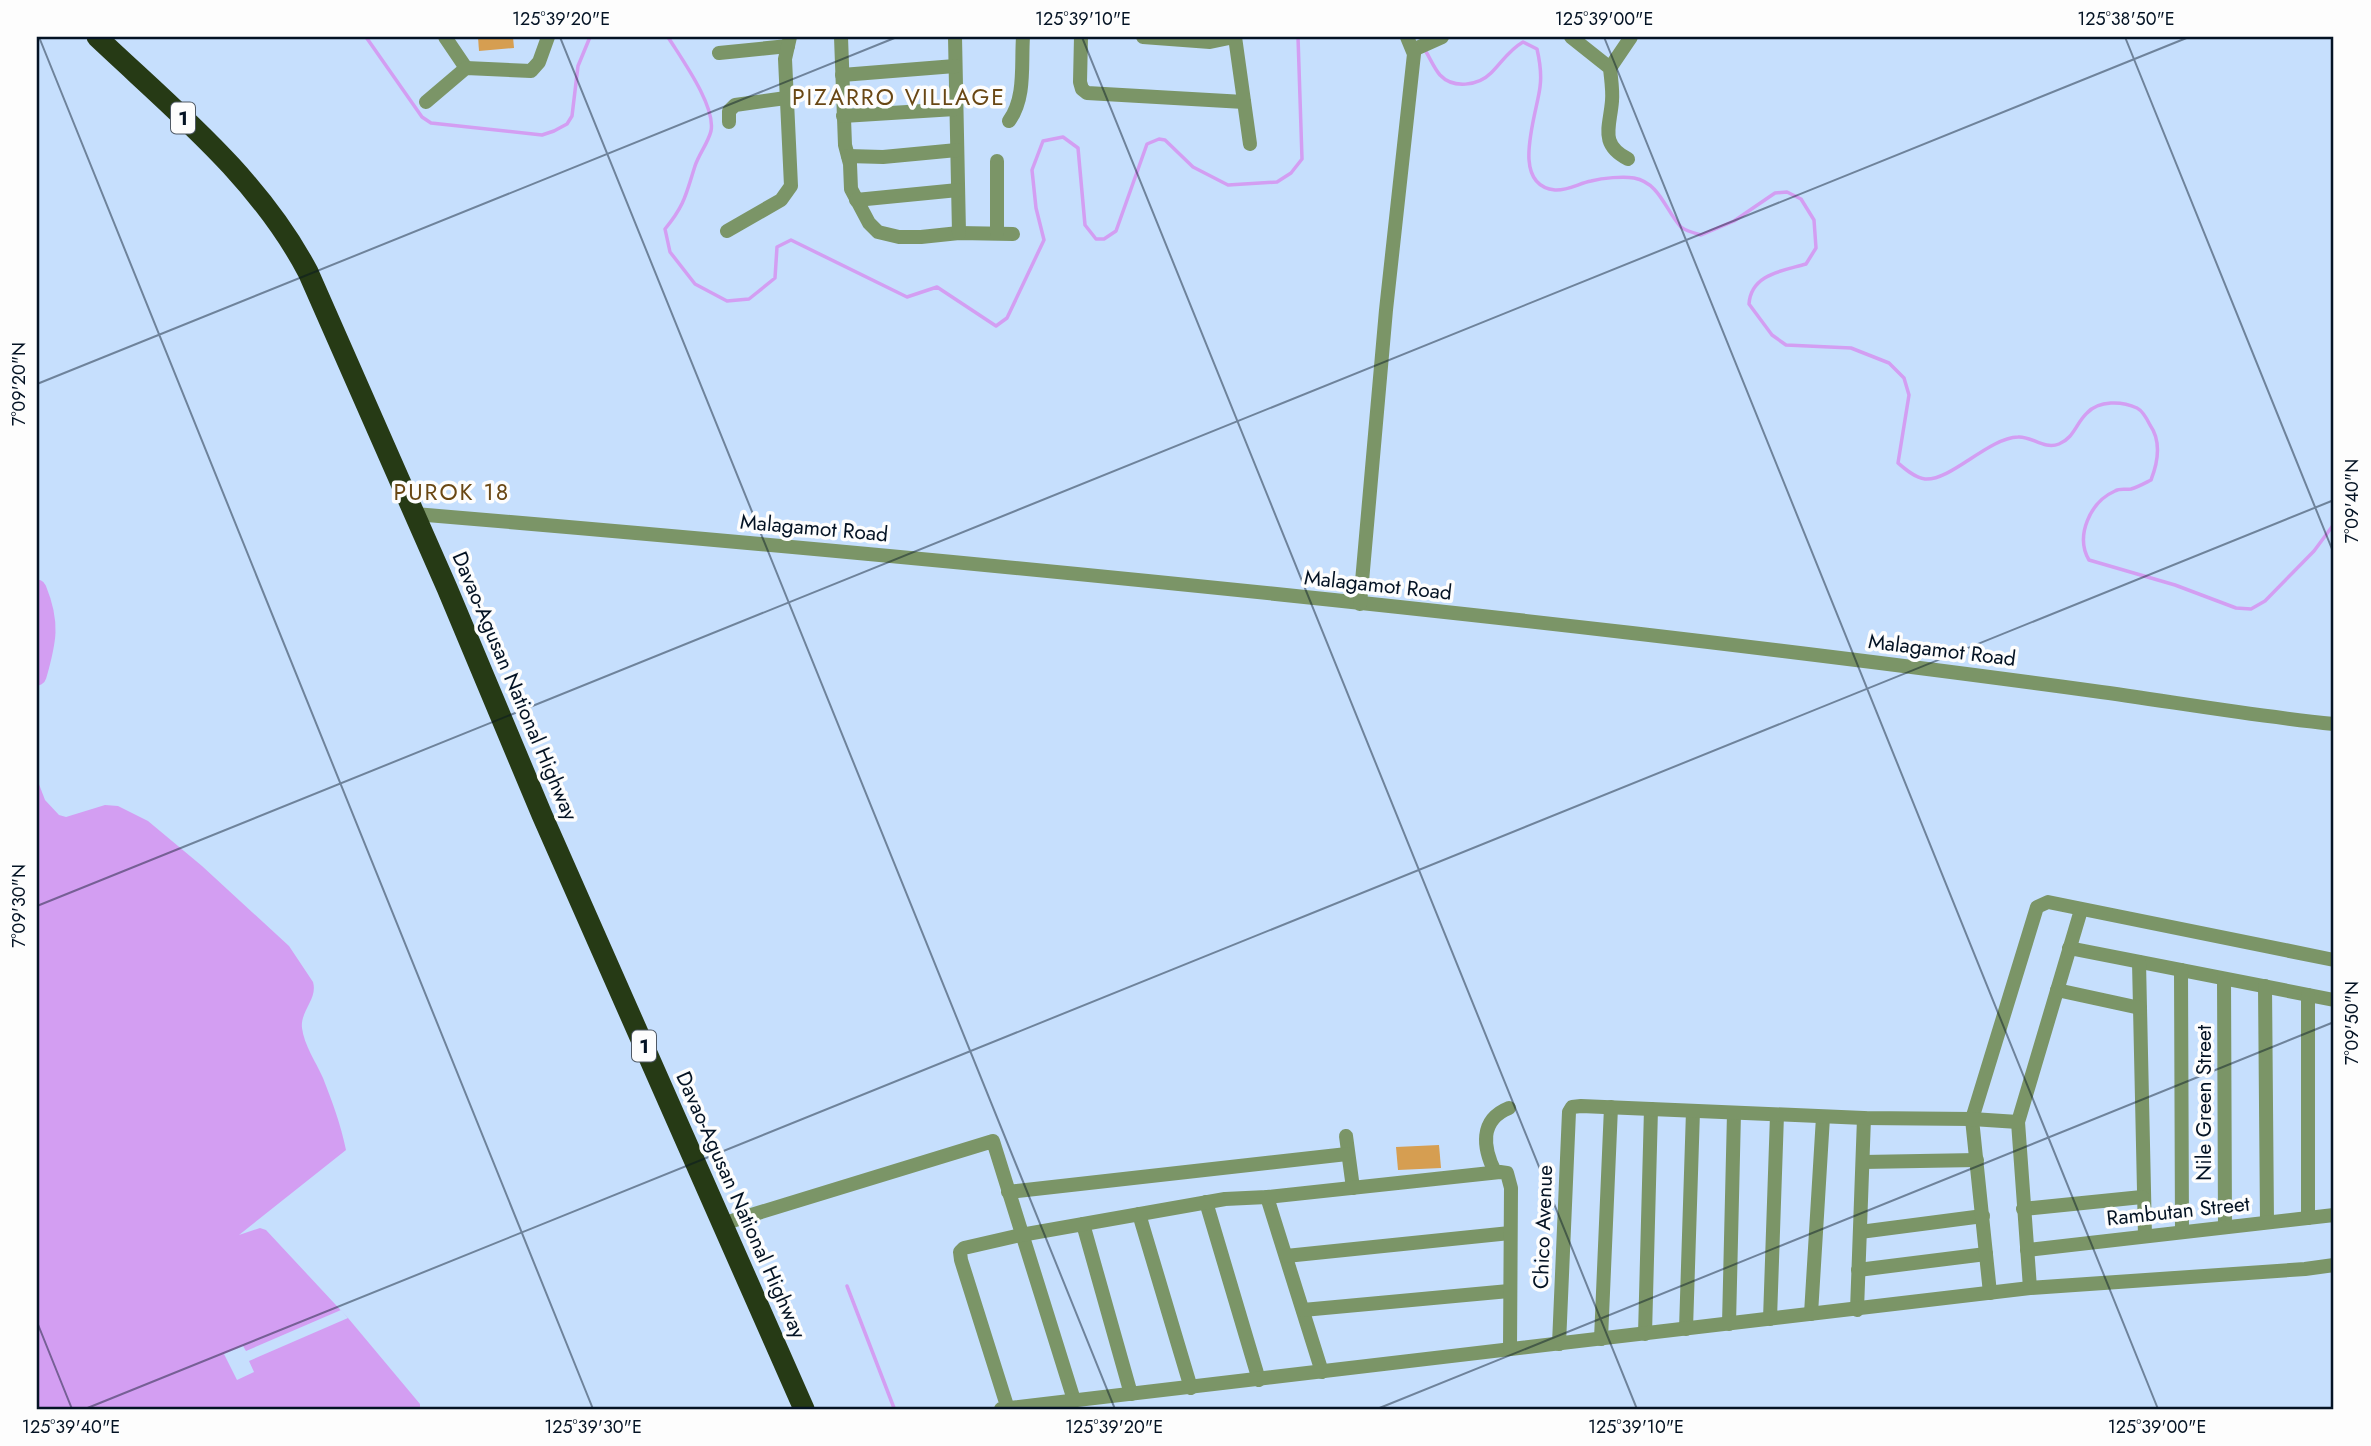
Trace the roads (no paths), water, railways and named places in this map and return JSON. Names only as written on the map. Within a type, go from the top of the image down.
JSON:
[{"type":"highway","name":"Davao-Agusan National Highway","points":[[97,37],[225,158],[285,230],[308,272],[415,514],[542,815],[804,1409]]},
{"type":"street","points":[[445,37],[466,68]]},
{"type":"street","points":[[426,102],[466,68],[531,71],[540,62],[548,37]]},
{"type":"street","points":[[841,37],[843,116],[851,189],[869,223],[877,232],[887,235],[921,237],[959,233],[1013,234]]},
{"type":"street","points":[[955,37],[959,233]]},
{"type":"street","points":[[1009,121],[1019,99],[1023,37]]},
{"type":"street","points":[[1081,37],[1080,82],[1087,93],[1244,102]]},
{"type":"street","points":[[1143,37],[1210,42],[1234,37],[1250,144]]},
{"type":"street","points":[[1571,37],[1610,68]]},
{"type":"street","points":[[1628,159],[1612,149],[1608,136],[1612,101],[1610,68],[1631,37]]},
{"type":"street","points":[[719,53],[789,41],[785,59],[792,177],[787,194],[727,231]]},
{"type":"street","points":[[1360,604],[1385,323],[1422,43]]},
{"type":"street","points":[[842,75],[955,66]]},
{"type":"street","points":[[729,122],[729,111],[735,105],[786,98]]},
{"type":"street","points":[[843,116],[955,109]]},
{"type":"street","points":[[848,156],[883,157],[957,150]]},
{"type":"street","points":[[997,161],[997,233]]},
{"type":"street","points":[[856,200],[958,190]]},
{"type":"street","name":"Malagamot Road","points":[[415,514],[913,557],[1360,604],[1811,654],[2334,724]]},
{"type":"street","points":[[1990,1293],[1972,1119],[2037,907],[2048,902],[2334,960]]},
{"type":"street","points":[[2030,1288],[2018,1122],[2081,910]]},
{"type":"street","points":[[2069,948],[2334,1000]]},
{"type":"street","points":[[2139,962],[2142,1197],[2145,1236]]},
{"type":"street","points":[[2181,970],[2182,1232]]},
{"type":"street","name":"Nile Green Street","points":[[2224,979],[2225,1227]]},
{"type":"street","points":[[2265,986],[2267,1222]]},
{"type":"street","points":[[2057,990],[2140,1007]]},
{"type":"street","points":[[2308,995],[2308,1218]]},
{"type":"street","name":"Chico Avenue","points":[[1559,1344],[1569,1112],[1576,1106],[1611,1107]]},
{"type":"street","points":[[1601,1339],[1611,1107],[1823,1117],[2018,1122]]},
{"type":"street","points":[[1495,1172],[1486,1148],[1490,1121],[1498,1112],[1509,1108]]},
{"type":"street","points":[[1645,1334],[1650,1109]]},
{"type":"street","points":[[1686,1329],[1693,1111]]},
{"type":"street","points":[[1729,1324],[1734,1112]]},
{"type":"street","points":[[1770,1319],[1777,1115]]},
{"type":"street","points":[[1811,1314],[1823,1117]]},
{"type":"street","points":[[1857,1310],[1864,1118]]},
{"type":"street","points":[[1346,1136],[1353,1188]]},
{"type":"street","points":[[722,1224],[993,1141],[1074,1400]]},
{"type":"street","points":[[1008,1192],[1347,1154]]},
{"type":"street","points":[[1863,1162],[1977,1160]]},
{"type":"street","points":[[1008,1409],[960,1252],[971,1245],[1206,1202],[1503,1172],[1510,1179],[1510,1349]]},
{"type":"street","points":[[1267,1197],[1322,1372]]},
{"type":"street","points":[[2023,1209],[2142,1197]]},
{"type":"street","points":[[1206,1202],[1259,1380]]},
{"type":"street","points":[[1139,1214],[1191,1388]]},
{"type":"street","name":"Rambutan Street","points":[[2027,1250],[2334,1215]]},
{"type":"street","points":[[1860,1232],[1983,1216]]},
{"type":"street","points":[[1083,1224],[1131,1394]]},
{"type":"street","points":[[1286,1256],[1510,1233]]},
{"type":"street","points":[[1858,1270],[1986,1254]]},
{"type":"street","points":[[1001,1409],[2030,1288],[2334,1265]]},
{"type":"street","points":[[1303,1310],[1509,1291]]},
{"type":"waterway","points":[[366,37],[422,117],[431,123],[542,135],[567,124],[572,116],[578,66],[590,37]]},
{"type":"waterway","points":[[668,37],[703,96],[711,121],[710,135],[684,199],[665,229],[670,252],[695,284],[727,301],[749,299],[775,278],[777,247],[791,240],[907,297],[937,287],[996,326],[1007,318],[1044,240],[1036,208],[1032,170],[1043,141],[1063,137],[1078,148],[1085,225],[1096,239],[1104,239],[1116,231],[1147,144],[1159,139],[1165,140],[1193,167],[1228,185],[1277,182],[1291,173],[1302,159],[1298,37]]},
{"type":"waterway","points":[[1425,50],[1440,75],[1452,82],[1466,84],[1486,77],[1523,42],[1537,49],[1541,82],[1531,130],[1529,162],[1533,176],[1541,185],[1560,190],[1601,179],[1634,178],[1650,185],[1656,191],[1681,227],[1701,235],[1734,221],[1775,193],[1787,192],[1801,199],[1814,220],[1816,248],[1806,264],[1769,275],[1762,280],[1755,286],[1749,304],[1772,335],[1786,345],[1851,348],[1889,363],[1904,378],[1909,395],[1898,463],[1914,475],[1925,479],[1935,478],[2006,439],[2023,437],[2048,445],[2059,444],[2068,438],[2092,409],[2104,404],[2118,403],[2137,408],[2145,415],[2156,438],[2157,459],[2151,480],[2131,489],[2115,491],[2106,496],[2092,511],[2084,531],[2085,551],[2089,560],[2175,585],[2236,608],[2251,609],[2265,601],[2314,551],[2334,524]]},
{"type":"waterway","points":[[37,589],[46,622],[37,676]]},
{"type":"waterway","points":[[847,1286],[894,1408]]},
{"type":"district","name":"PIZARRO VILLAGE","points":[[899,97]]},
{"type":"district","name":"PUROK 18","points":[[452,492]]}]
